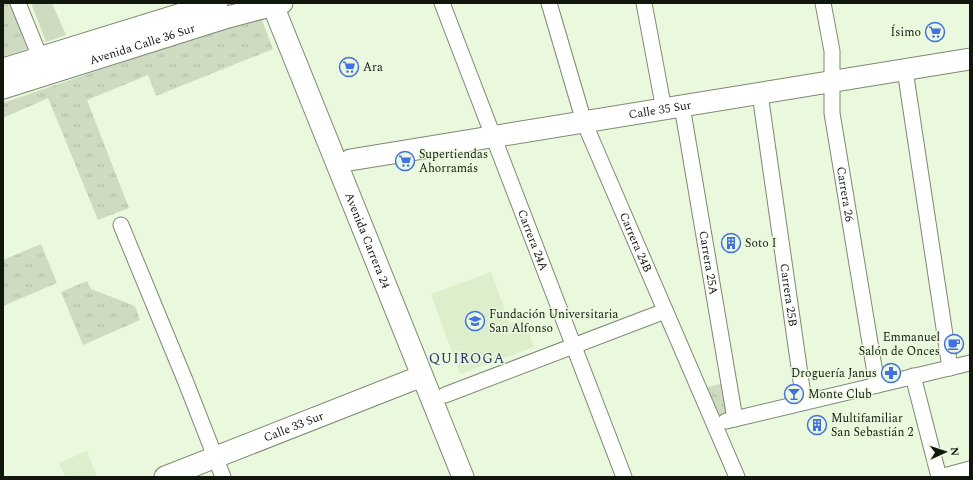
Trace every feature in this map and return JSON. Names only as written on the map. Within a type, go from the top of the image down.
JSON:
[{"type":"main road","name":"Avenida Calle 36 Sur","points":[[3,88],[44,66],[218,3]]},
{"type":"main road","name":"Avenida Calle 36 Sur","points":[[3,69],[44,66],[279,4]]},
{"type":"main road","name":"Avenida Carrera 24","points":[[279,4],[350,160],[478,477]]},
{"type":"main road","name":"Avenida Carrera 24","points":[[279,4],[422,376],[463,477]]},
{"type":"main road","name":"Calle 35 Sur","points":[[350,160],[970,59]]},
{"type":"main road","name":"Calle 33 Sur","points":[[166,477],[422,376]]},
{"type":"street","points":[[18,3],[44,66]]},
{"type":"street","name":"Carrera 24A","points":[[442,3],[624,477]]},
{"type":"street","name":"Carrera 24B","points":[[549,3],[584,122],[737,477]]},
{"type":"street","name":"Carrera 25A","points":[[644,3],[673,108],[735,418]]},
{"type":"street","name":"Carrera 26","points":[[823,3],[832,51],[832,113],[877,385]]},
{"type":"street","points":[[905,70],[950,368]]},
{"type":"street","name":"Carrera 25B","points":[[760,94],[804,402]]},
{"type":"street","points":[[121,225],[223,477]]},
{"type":"street","points":[[445,396],[665,311]]},
{"type":"street","points":[[714,424],[970,363]]},
{"type":"street","points":[[913,376],[940,477],[970,470]]},
{"type":"shaded area","name":"Fundación Universitaria San Alfonso","points":[[491,272],[510,324],[524,319],[534,347],[460,374],[431,294]]},
{"type":"shaded area","points":[[87,451],[97,477],[65,477],[59,463]]},
{"type":"green space","points":[[3,3],[10,3],[27,49],[3,57]]},
{"type":"green space","points":[[31,3],[52,3],[66,35],[46,42]]},
{"type":"green space","points":[[260,15],[273,49],[156,96],[148,75],[87,100],[129,208],[98,220],[48,98],[3,118],[3,103]]},
{"type":"green space","points":[[41,244],[57,283],[3,306],[3,260]]},
{"type":"green space","points":[[87,281],[91,289],[135,306],[140,320],[83,345],[61,292]]},
{"type":"green space","points":[[729,382],[735,419],[714,424],[699,389]]},
{"type":"place","name":"Ísimo","points":[[935,32]]},
{"type":"place","name":"Ara","points":[[349,67]]},
{"type":"place","name":"Supertiendas Ahorramás","points":[[405,161]]},
{"type":"place","name":"Soto I","points":[[731,243]]},
{"type":"place","name":"Fundación Universitaria San Alfonso","points":[[475,321]]},
{"type":"place","name":"Emmanuel Salón de Onces","points":[[954,344]]},
{"type":"place","name":"Droguería Janus","points":[[891,373]]},
{"type":"place","name":"Monte Club","points":[[794,394]]},
{"type":"place","name":"Multifamiliar San Sebastián 2","points":[[817,425]]},
{"type":"district","name":"QUIROGA","points":[[467,358]]}]
